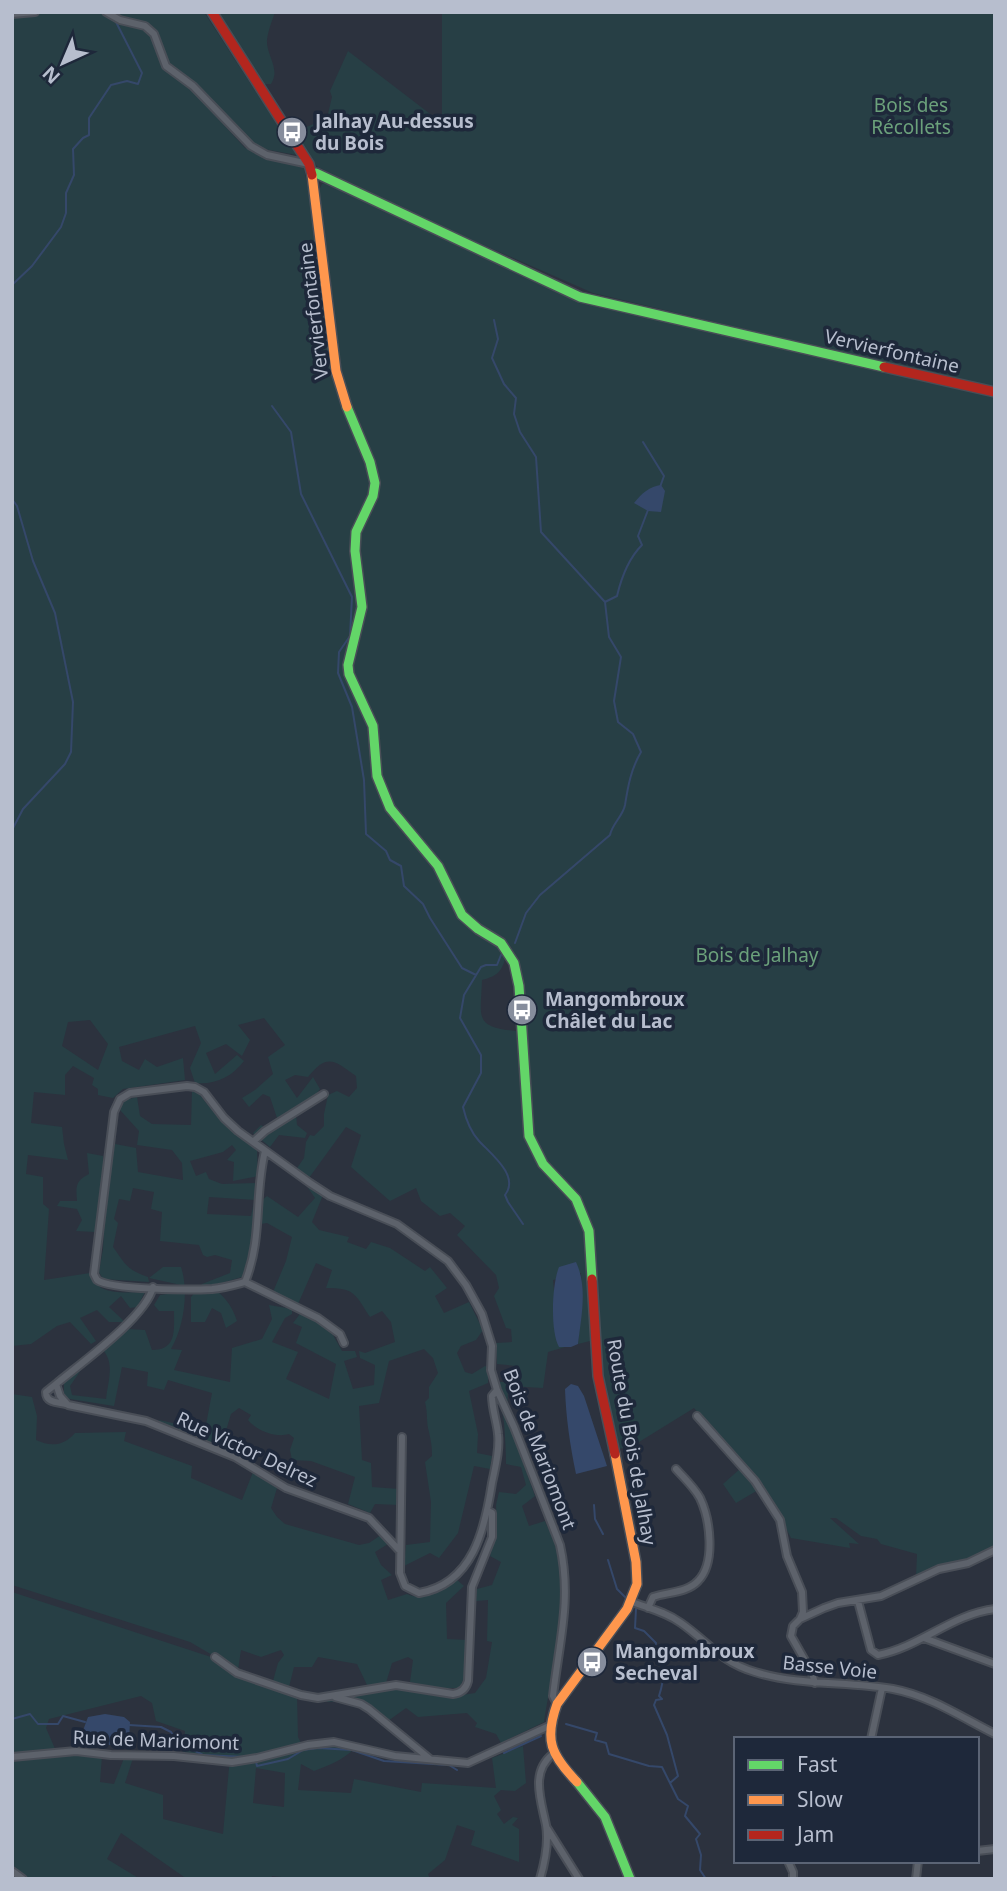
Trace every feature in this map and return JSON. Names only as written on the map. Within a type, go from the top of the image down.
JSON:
[{"type":"main road","name":"Vervierfontaine","points":[[212,12],[310,169],[320,214],[336,371],[342,394],[376,479],[374,492],[359,524],[355,542],[362,608],[348,657],[349,674],[373,726],[377,776],[390,808],[438,866],[458,911],[503,946],[514,963]]},
{"type":"main road","name":"Vervierfontaine","points":[[310,169],[580,297],[995,392]]},
{"type":"main road","name":"Route du Bois de Jalhay","points":[[514,963],[519,986],[529,1136],[543,1164],[576,1199],[589,1231],[598,1376],[636,1562],[637,1584],[630,1605]]},
{"type":"main road","points":[[630,1605],[556,1704],[549,1726],[553,1754],[600,1810],[630,1879]]},
{"type":"street","points":[[12,14],[35,12]]},
{"type":"street","name":"Vervierfontaine","points":[[106,12],[120,20],[145,26],[154,34],[166,66],[193,86],[251,146],[267,155],[310,169]]},
{"type":"street","name":"Bois de Mariomont","points":[[245,1282],[210,1289],[113,1287],[97,1280],[94,1273],[114,1112],[120,1099],[130,1093],[195,1087],[204,1092],[238,1131],[265,1151],[330,1196],[397,1224],[448,1261],[466,1285],[482,1314],[492,1346],[491,1370],[497,1390],[560,1545],[566,1605],[553,1696],[556,1704]]},
{"type":"street","points":[[254,1141],[265,1131],[324,1094]]},
{"type":"street","points":[[265,1151],[261,1167],[256,1247],[245,1282],[318,1318],[340,1334],[344,1343]]},
{"type":"street","points":[[68,1405],[48,1400],[46,1392],[138,1313],[151,1296],[153,1287]]},
{"type":"street","points":[[56,1384],[60,1396],[68,1405]]},
{"type":"street","points":[[402,1437],[400,1573],[409,1590],[419,1593],[437,1588],[466,1565],[477,1549],[488,1511],[499,1436],[492,1402],[492,1396],[497,1390]]},
{"type":"street","name":"Rue Victor Delrez","points":[[68,1405],[146,1421],[235,1457],[280,1485],[369,1518],[399,1550]]},
{"type":"street","points":[[697,1416],[755,1481],[780,1520],[783,1544],[802,1592],[803,1612],[793,1626],[791,1636],[815,1683]]},
{"type":"street","points":[[648,1608],[653,1597],[689,1588],[698,1581],[707,1564],[707,1522],[701,1500],[676,1469]]},
{"type":"street","points":[[335,1697],[344,1692],[396,1685],[453,1694],[461,1692],[467,1686],[472,1587],[489,1548],[494,1527],[492,1513],[488,1511]]},
{"type":"street","points":[[800,1619],[838,1603],[881,1596],[939,1569],[968,1563],[995,1550]]},
{"type":"street","points":[[858,1601],[872,1650],[881,1655],[924,1638],[964,1616],[995,1609]]},
{"type":"street","name":"Basse Voie","points":[[630,1605],[666,1614],[681,1623],[715,1653],[734,1664],[772,1676],[815,1683],[860,1684],[932,1701],[995,1734]]},
{"type":"street","points":[[924,1638],[995,1664]]},
{"type":"street","points":[[215,1657],[237,1673],[302,1695],[335,1697],[361,1704],[432,1760]]},
{"type":"street","points":[[871,1737],[883,1688]]},
{"type":"street","name":"Rue de Mariomont","points":[[12,1757],[76,1751],[223,1761],[257,1758],[307,1745],[334,1742],[395,1756],[468,1762],[549,1726]]},
{"type":"street","points":[[540,1879],[546,1856],[547,1828],[538,1782],[545,1761],[553,1754]]},
{"type":"street","points":[[547,1828],[579,1879]]},
{"type":"street","points":[[12,1871],[23,1879]]},
{"type":"green space","name":"Bois de Jalhay","points":[[66,12],[204,12],[297,155],[258,148],[177,74],[245,148],[295,159],[304,168],[337,339],[319,190],[322,184],[328,183],[578,302],[995,396],[995,1547],[967,1561],[916,1577],[917,1554],[861,1536],[836,1518],[830,1518],[859,1544],[849,1543],[850,1548],[791,1538],[772,1501],[756,1479],[694,1408],[639,1442],[614,1451],[594,1340],[578,1344],[582,1303],[581,1273],[553,1280],[559,1346],[565,1347],[548,1352],[543,1388],[508,1386],[507,1419],[535,1496],[522,1506],[529,1526],[545,1521],[556,1545],[560,1563],[558,1633],[544,1722],[501,1743],[496,1734],[475,1727],[477,1723],[467,1713],[418,1717],[406,1708],[388,1721],[360,1699],[329,1702],[297,1696],[298,1737],[301,1743],[336,1743],[355,1748],[341,1759],[314,1771],[301,1764],[298,1790],[351,1793],[354,1779],[421,1792],[422,1783],[496,1788],[492,1758],[523,1746],[526,1783],[515,1791],[501,1790],[494,1796],[501,1810],[497,1814],[504,1824],[513,1817],[518,1818],[512,1825],[519,1829],[519,1862],[471,1845],[475,1831],[457,1825],[445,1860],[428,1874],[430,1879],[299,1879],[272,1876],[271,1879],[187,1879],[121,1833],[107,1859],[140,1879],[30,1879],[12,1867],[12,1762],[75,1753],[102,1756],[100,1782],[114,1784],[124,1758],[133,1758],[125,1783],[163,1795],[163,1819],[223,1834],[230,1757],[205,1759],[183,1754],[185,1731],[156,1721],[152,1703],[141,1696],[49,1719],[46,1728],[56,1751],[12,1755],[12,1592],[211,1657],[230,1671],[231,1666],[190,1642],[12,1585],[12,1394],[32,1397],[37,1416],[36,1440],[52,1444],[62,1443],[75,1433],[126,1432],[124,1441],[192,1466],[191,1478],[242,1500],[253,1472],[277,1488],[271,1508],[285,1524],[359,1545],[369,1543],[381,1535],[388,1544],[375,1552],[381,1565],[392,1575],[381,1580],[388,1600],[407,1594],[426,1596],[456,1579],[464,1586],[446,1603],[447,1639],[467,1640],[465,1677],[459,1688],[441,1688],[410,1682],[413,1660],[408,1657],[392,1663],[386,1683],[367,1685],[357,1664],[318,1657],[312,1667],[294,1667],[289,1687],[273,1681],[278,1663],[284,1655],[281,1650],[261,1657],[241,1650],[238,1670],[313,1696],[398,1689],[449,1697],[475,1693],[486,1678],[492,1642],[487,1641],[488,1600],[476,1601],[477,1589],[492,1585],[501,1562],[490,1556],[497,1532],[496,1505],[499,1492],[516,1494],[526,1485],[521,1467],[506,1464],[499,1382],[517,1382],[516,1366],[497,1364],[496,1343],[512,1342],[511,1329],[506,1328],[494,1296],[499,1288],[496,1275],[457,1235],[465,1226],[450,1213],[440,1216],[421,1201],[416,1188],[390,1201],[351,1167],[361,1135],[346,1127],[306,1182],[323,1195],[312,1222],[319,1230],[349,1237],[347,1242],[366,1249],[371,1242],[390,1248],[425,1271],[430,1267],[447,1288],[435,1296],[444,1313],[469,1302],[483,1330],[476,1340],[461,1346],[457,1353],[465,1372],[472,1374],[485,1366],[488,1367],[488,1383],[469,1391],[478,1434],[477,1453],[492,1456],[490,1469],[474,1466],[458,1533],[439,1558],[430,1553],[404,1566],[406,1545],[430,1542],[431,1502],[425,1462],[432,1453],[425,1402],[429,1398],[429,1387],[438,1373],[433,1358],[424,1349],[389,1361],[379,1403],[359,1406],[362,1460],[371,1463],[372,1487],[399,1489],[399,1505],[375,1504],[370,1513],[348,1504],[355,1477],[311,1461],[292,1460],[290,1450],[294,1438],[289,1434],[278,1435],[262,1430],[248,1420],[251,1415],[239,1408],[231,1414],[221,1447],[159,1425],[159,1420],[205,1430],[212,1393],[168,1380],[164,1390],[147,1386],[148,1372],[122,1367],[114,1406],[64,1398],[64,1383],[83,1367],[70,1386],[72,1395],[106,1399],[110,1367],[103,1350],[127,1329],[145,1330],[152,1350],[166,1347],[170,1343],[174,1332],[174,1311],[159,1311],[154,1305],[160,1295],[181,1292],[181,1285],[149,1278],[163,1267],[181,1267],[185,1287],[182,1320],[171,1349],[182,1350],[174,1370],[230,1382],[232,1348],[262,1339],[272,1319],[269,1305],[292,1309],[292,1314],[285,1318],[272,1342],[298,1352],[286,1379],[329,1399],[336,1364],[296,1343],[302,1327],[293,1323],[300,1314],[319,1323],[333,1335],[342,1351],[355,1351],[357,1357],[344,1361],[353,1389],[374,1385],[375,1365],[360,1358],[359,1351],[365,1353],[395,1342],[391,1322],[382,1311],[370,1317],[349,1291],[326,1288],[332,1270],[316,1263],[298,1304],[273,1292],[286,1261],[292,1237],[267,1223],[254,1225],[251,1257],[242,1277],[211,1286],[227,1301],[235,1315],[237,1321],[226,1328],[221,1313],[212,1308],[205,1322],[191,1322],[191,1297],[202,1284],[230,1273],[232,1260],[215,1255],[207,1257],[203,1255],[199,1245],[160,1241],[162,1212],[151,1209],[154,1192],[133,1188],[130,1201],[119,1199],[114,1219],[118,1223],[113,1247],[127,1266],[148,1277],[149,1282],[103,1279],[99,1272],[106,1197],[99,1198],[95,1232],[76,1231],[82,1220],[77,1209],[57,1206],[60,1201],[77,1201],[77,1185],[89,1174],[87,1153],[103,1156],[103,1182],[108,1179],[115,1144],[136,1148],[138,1172],[183,1180],[182,1163],[172,1150],[137,1145],[139,1131],[120,1110],[122,1101],[137,1097],[140,1116],[152,1124],[191,1125],[192,1091],[199,1094],[220,1120],[257,1150],[258,1176],[233,1181],[234,1162],[227,1160],[236,1150],[232,1145],[223,1152],[190,1161],[196,1176],[206,1172],[209,1179],[222,1184],[258,1183],[258,1200],[209,1197],[207,1214],[251,1216],[254,1202],[257,1202],[256,1220],[261,1221],[261,1201],[267,1196],[298,1217],[315,1198],[306,1185],[293,1174],[304,1158],[306,1142],[310,1135],[314,1136],[324,1126],[328,1095],[337,1091],[349,1097],[357,1088],[356,1076],[336,1063],[326,1062],[320,1064],[308,1077],[295,1075],[285,1080],[297,1098],[313,1077],[320,1089],[305,1109],[296,1115],[297,1125],[307,1133],[305,1138],[279,1135],[270,1147],[253,1133],[261,1125],[272,1133],[277,1118],[270,1097],[263,1094],[249,1107],[242,1098],[273,1074],[268,1057],[285,1045],[264,1018],[238,1025],[250,1040],[242,1056],[226,1044],[206,1053],[215,1074],[237,1055],[244,1061],[228,1076],[216,1081],[195,1083],[190,1068],[201,1043],[195,1026],[119,1047],[122,1061],[139,1070],[145,1059],[157,1067],[183,1058],[185,1080],[123,1089],[113,1098],[98,1095],[98,1089],[92,1085],[94,1078],[73,1066],[65,1075],[65,1095],[34,1092],[31,1123],[62,1127],[68,1160],[28,1155],[26,1174],[43,1177],[43,1204],[49,1209],[44,1280],[90,1273],[94,1281],[105,1290],[145,1292],[137,1307],[130,1308],[121,1296],[109,1307],[125,1322],[109,1322],[97,1310],[80,1318],[96,1341],[91,1344],[70,1322],[57,1326],[31,1344],[12,1346],[12,15]],"holes":[[[506,956],[515,983],[516,1031],[492,1027],[482,1018],[481,1011],[482,980],[498,972]],[[90,1020],[108,1044],[98,1070],[62,1046],[68,1022]],[[256,1768],[285,1773],[284,1807],[253,1803]]]},
{"type":"green space","points":[[216,12],[275,12],[267,40],[274,67],[271,84],[263,84]]},
{"type":"green space","name":"Bois des Récollets","points":[[442,12],[995,12],[995,389],[593,293],[442,227],[318,167],[307,156],[293,133],[327,118],[332,97],[330,91],[348,51],[442,123]]},
{"type":"green space","points":[[741,1468],[758,1490],[736,1503],[723,1484]]},
{"type":"water","points":[[661,485],[665,491],[661,512],[648,511],[634,503],[646,491]]},
{"type":"water","points":[[576,1262],[583,1292],[578,1344],[559,1347],[553,1319],[557,1275],[559,1267]]},
{"type":"water","points":[[571,1384],[578,1386],[584,1396],[607,1466],[576,1474],[565,1389]]},
{"type":"water","points":[[105,1714],[124,1717],[130,1722],[129,1740],[124,1746],[84,1743],[81,1736],[88,1717]]},
{"type":"waterway","points":[[12,285],[32,266],[61,227],[66,213],[66,193],[74,175],[73,149],[89,135],[89,118],[111,85],[127,81],[138,84],[142,73],[116,22],[108,17]]},
{"type":"waterway","points":[[494,320],[498,339],[492,358],[504,384],[516,398],[514,414],[520,432],[536,457],[541,532],[605,602]]},
{"type":"waterway","points":[[272,406],[291,432],[301,494],[352,597],[350,636],[339,652],[338,673],[352,707],[364,780],[366,834],[386,851],[390,860],[401,866],[404,886],[423,904],[462,968],[476,975]]},
{"type":"waterway","points":[[643,442],[664,476],[660,487]]},
{"type":"waterway","points":[[12,499],[17,506],[33,561],[55,613],[73,702],[71,752],[65,764],[23,809],[12,830]]},
{"type":"waterway","points":[[515,943],[526,913],[540,895],[610,835],[624,809],[632,771],[641,752],[633,734],[618,722],[614,701],[621,657],[609,637],[605,602],[617,596],[626,569],[642,545],[638,536],[648,510]]},
{"type":"waterway","points":[[501,955],[497,965],[481,967],[464,995],[460,1018],[481,1055],[481,1073],[463,1107],[473,1133],[507,1173],[509,1188],[505,1195],[523,1224]]},
{"type":"waterway","points":[[594,1505],[595,1519],[603,1534]]},
{"type":"waterway","points":[[608,1560],[617,1589],[627,1599]]},
{"type":"waterway","points":[[636,1609],[635,1628],[644,1631],[656,1643],[655,1647],[663,1664],[659,1696],[662,1699],[656,1700],[654,1705],[667,1735],[678,1776],[670,1783],[678,1799],[688,1806],[685,1816],[700,1834],[696,1839],[701,1855],[700,1870],[706,1879]]},
{"type":"waterway","points":[[12,1719],[30,1714],[38,1724],[58,1724],[63,1716],[85,1722]]},
{"type":"waterway","points":[[566,1724],[597,1733],[595,1740],[606,1743],[609,1754],[649,1766],[662,1767],[670,1783]]},
{"type":"waterway","points":[[129,1725],[161,1727],[171,1732],[178,1742],[203,1755],[246,1757]]},
{"type":"waterway","points":[[504,1753],[541,1736]]},
{"type":"waterway","points":[[256,1762],[257,1766],[288,1759],[303,1750],[318,1748],[352,1750],[384,1761],[449,1765],[457,1770]]},
{"type":"traffic: fast","points":[[312,174],[316,173],[580,297],[884,367]]},
{"type":"traffic: fast","points":[[347,407],[370,462],[375,483],[373,496],[356,532],[355,551],[362,607],[348,665],[349,674],[373,726],[377,776],[390,808],[438,866],[462,915],[501,943],[514,963],[519,986],[529,1136],[543,1164],[576,1199],[589,1231],[592,1279]]},
{"type":"traffic: fast","points":[[577,1782],[605,1817],[630,1879]]},
{"type":"traffic: slow","points":[[312,175],[336,371],[347,407]]},
{"type":"traffic: slow","points":[[577,1782],[561,1763],[552,1746],[553,1717],[557,1704],[627,1609],[637,1584],[636,1562],[615,1454]]},
{"type":"traffic: jam","points":[[212,12],[309,164],[312,175]]},
{"type":"traffic: jam","points":[[884,367],[995,392]]},
{"type":"traffic: jam","points":[[592,1279],[598,1376],[615,1454]]},
{"type":"place","name":"Jalhay Au-dessus du Bois","points":[[292,132]]},
{"type":"place","name":"Mangombroux Châlet du Lac","points":[[522,1010]]},
{"type":"place","name":"Mangombroux Secheval","points":[[592,1662]]}]
